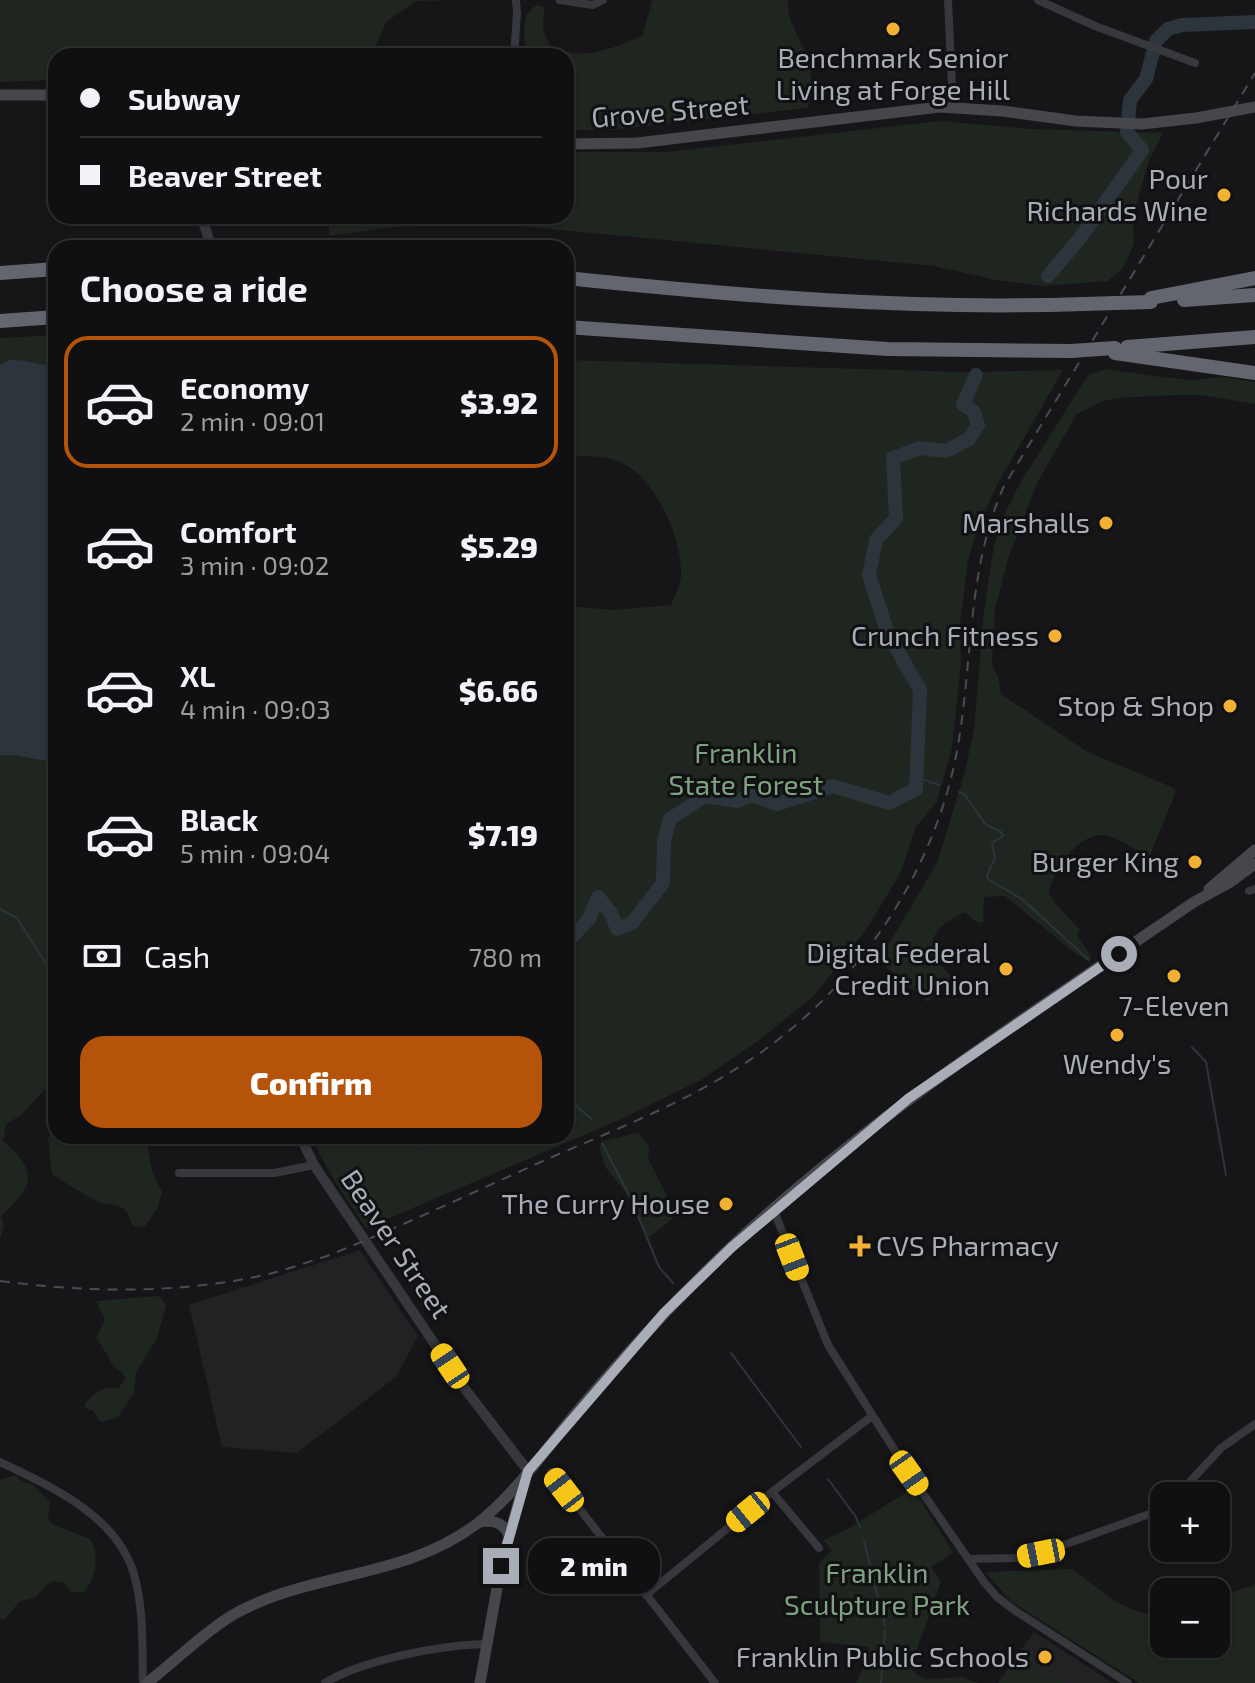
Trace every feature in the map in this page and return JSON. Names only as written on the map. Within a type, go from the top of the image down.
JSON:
[{"type":"highway","points":[[0,273],[48,270]]},
{"type":"highway","points":[[1151,300],[1255,278]]},
{"type":"highway","points":[[574,279],[824,301],[940,306],[1083,304],[1255,295]]},
{"type":"highway","points":[[0,321],[48,318]]},
{"type":"highway","points":[[574,328],[888,349],[1115,350],[1255,337]]},
{"type":"highway","points":[[1115,350],[1255,373]]},
{"type":"main road","points":[[0,95],[48,95]]},
{"type":"main road","name":"Grove Street","points":[[574,144],[637,143],[906,109],[953,107],[1142,124],[1255,107]]},
{"type":"main road","points":[[145,1683],[240,1611],[279,1596],[407,1561],[442,1546],[479,1522],[498,1505],[664,1313],[732,1247],[909,1098],[1194,902],[1255,850]]},
{"type":"main road","points":[[1194,902],[1255,864]]},
{"type":"main road","points":[[480,1683],[485,1644],[509,1535],[528,1471]]},
{"type":"main road","points":[[479,1522],[498,1522],[509,1535]]},
{"type":"street","points":[[515,48],[516,0]]},
{"type":"street","points":[[560,0],[593,5],[603,0]]},
{"type":"street","points":[[948,0],[953,107]]},
{"type":"street","points":[[1038,0],[1195,63]]},
{"type":"street","name":"Beaver Street","points":[[304,1144],[314,1165],[465,1389],[528,1471]]},
{"type":"street","points":[[179,1173],[274,1173],[314,1165]]},
{"type":"street","points":[[774,1211],[823,1335],[872,1416],[984,1582],[1001,1601],[1128,1683]]},
{"type":"street","points":[[646,1595],[772,1492],[872,1416]]},
{"type":"street","points":[[1190,1482],[1221,1448],[1255,1424]]},
{"type":"street","points":[[0,1462],[100,1520],[125,1550],[135,1578],[140,1607],[145,1683]]},
{"type":"street","points":[[551,1472],[715,1683]]},
{"type":"street","points":[[772,1492],[819,1548]]},
{"type":"street","points":[[969,1559],[1016,1558],[1041,1553],[1150,1514]]},
{"type":"street","points":[[325,1683],[357,1668],[458,1644],[485,1644]]},
{"type":"shaded area","points":[[10,360],[48,364],[48,761],[0,755],[0,365]]},
{"type":"shaded area","points":[[360,1250],[418,1336],[396,1377],[297,1453],[222,1447],[189,1305]]},
{"type":"shaded area","name":"Franklin Public Schools","points":[[1034,1632],[1113,1683],[998,1683]]},
{"type":"green space","points":[[0,0],[461,0],[416,1],[386,22],[375,48],[48,48],[48,80],[0,82]]},
{"type":"green space","points":[[652,0],[788,0],[790,19],[811,71],[808,108],[610,130],[574,130],[574,53],[609,49],[643,35]]},
{"type":"green space","points":[[537,5],[544,7],[543,30],[549,44],[556,48],[526,48],[525,21]]},
{"type":"green space","points":[[940,121],[1031,129],[1163,133],[1149,160],[1133,217],[1134,242],[1130,254],[1122,269],[1108,281],[1042,286],[996,280],[934,266],[498,224],[574,224],[574,152],[667,152]]},
{"type":"green space","points":[[329,224],[464,224],[394,227],[329,236]]},
{"type":"green space","points":[[48,335],[48,365],[21,361],[0,365],[0,338]]},
{"type":"green space","name":"Franklin State Forest","points":[[574,360],[963,372],[1063,370],[997,485],[980,521],[968,560],[960,625],[961,663],[952,747],[937,802],[915,828],[901,872],[866,930],[814,996],[758,1041],[701,1080],[574,1139],[574,607],[615,610],[671,605],[681,575],[672,528],[646,482],[616,460],[574,457]]},
{"type":"green space","points":[[1107,369],[1193,380],[1222,377],[1255,382],[1255,404],[1202,395],[1117,398],[1103,401],[1077,414],[1038,481],[1009,556],[995,609],[992,664],[1001,694],[1086,751],[1176,789],[1149,858],[1113,838],[1094,836],[1068,854],[1051,883],[1049,892],[1054,902],[1080,930],[1077,935],[1092,958],[1086,960],[1075,953],[1005,896],[985,897],[983,923],[966,913],[944,924],[935,936],[932,943],[936,959],[952,979],[928,1002],[887,968],[883,961],[884,952],[937,863],[965,772],[974,729],[984,610],[994,546],[1020,483],[1088,375]]},
{"type":"green space","points":[[0,755],[14,755],[48,761],[48,1090],[6,1125],[3,1141],[22,1161],[28,1178],[21,1195],[1,1216],[4,1225],[0,1239]]},
{"type":"green space","points":[[638,1133],[648,1144],[648,1158],[675,1212],[671,1220],[648,1238],[633,1201],[606,1168],[599,1147],[603,1141]]},
{"type":"green space","points":[[49,1144],[147,1144],[153,1173],[162,1192],[157,1209],[145,1226],[135,1227],[124,1209],[102,1203],[52,1174]]},
{"type":"green space","name":"Franklin State Forest","points":[[314,1144],[563,1144],[366,1228]]},
{"type":"green space","points":[[159,1296],[166,1305],[157,1338],[136,1372],[134,1392],[118,1417],[103,1422],[98,1420],[94,1411],[85,1408],[85,1404],[100,1390],[119,1388],[125,1378],[96,1338],[105,1320],[96,1301]]},
{"type":"green space","points":[[15,1475],[33,1485],[50,1502],[48,1517],[52,1524],[90,1539],[95,1551],[95,1566],[84,1592],[71,1592],[65,1583],[53,1581],[35,1598],[20,1601],[5,1619],[0,1618],[0,1480]]},
{"type":"green space","name":"Franklin Sculpture Park","points":[[913,1488],[953,1553],[931,1567],[941,1582],[916,1652],[906,1651],[906,1658],[915,1673],[925,1679],[962,1677],[978,1683],[856,1683],[868,1657],[869,1647],[820,1642],[819,1563],[832,1550],[823,1540],[848,1529]]},
{"type":"green space","points":[[1072,1569],[1126,1607],[1150,1614],[1150,1658],[1230,1658],[1230,1593],[1255,1585],[1255,1683],[1139,1683],[1012,1602],[985,1572]]},
{"type":"green space","points":[[1029,1651],[1043,1672],[1064,1683],[998,1683],[1010,1676]]},
{"type":"waterway","points":[[1048,276],[1081,237],[1142,150],[1127,132],[1130,100],[1146,79],[1156,41],[1168,29],[1182,25],[1255,22]]},
{"type":"waterway","points":[[574,935],[589,919],[598,897],[611,913],[617,929],[632,923],[663,883],[664,841],[670,819],[705,796],[737,801],[752,795],[777,804],[833,786],[889,803],[916,789],[920,690],[888,634],[869,575],[876,540],[896,518],[893,458],[920,448],[946,451],[969,439],[978,425],[974,412],[963,404],[976,375]]},
{"type":"waterway","points":[[916,777],[939,785]]},
{"type":"waterway","points":[[959,792],[965,795],[985,824],[1003,836],[992,843],[995,858],[988,879],[1022,899],[1089,960]]},
{"type":"waterway","points":[[0,909],[17,918],[48,967]]},
{"type":"waterway","points":[[1192,1047],[1206,1062],[1226,1175]]},
{"type":"waterway","points":[[574,1103],[591,1119]]},
{"type":"waterway","points":[[602,1143],[631,1199],[659,1267],[673,1283]]},
{"type":"waterway","points":[[412,1144],[424,1144]]},
{"type":"waterway","points":[[731,1353],[801,1447]]},
{"type":"waterway","points":[[828,1479],[856,1517],[860,1528]]},
{"type":"waterway","points":[[864,1541],[885,1626]]},
{"type":"waterway","points":[[881,1683],[885,1631]]},
{"type":"railway","points":[[0,1281],[67,1288],[169,1288],[236,1281],[327,1256],[692,1094],[739,1067],[809,1014],[840,983],[893,913],[933,834],[956,755],[981,561],[990,523],[1004,486],[1255,73]]},
{"type":"place","name":"Benchmark Senior Living at Forge Hill","points":[[893,29]]},
{"type":"place","name":"Pour Richards Wine","points":[[1224,195]]},
{"type":"place","name":"Marshalls","points":[[1106,523]]},
{"type":"place","name":"Crunch Fitness","points":[[1055,636]]},
{"type":"place","name":"Stop & Shop","points":[[1230,706]]},
{"type":"place","name":"Burger King","points":[[1195,862]]},
{"type":"place","name":"Digital Federal Credit Union","points":[[1006,969]]},
{"type":"place","name":"7-Eleven","points":[[1174,976]]},
{"type":"place","name":"Wendy's","points":[[1117,1035]]},
{"type":"place","name":"The Curry House","points":[[726,1204]]},
{"type":"place","name":"CVS Pharmacy","points":[[860,1246]]},
{"type":"place","name":"Franklin Public Schools","points":[[1045,1657]]},
{"type":"route","points":[[501,1566],[528,1471],[664,1313],[732,1247],[909,1098],[1119,954]]}]
